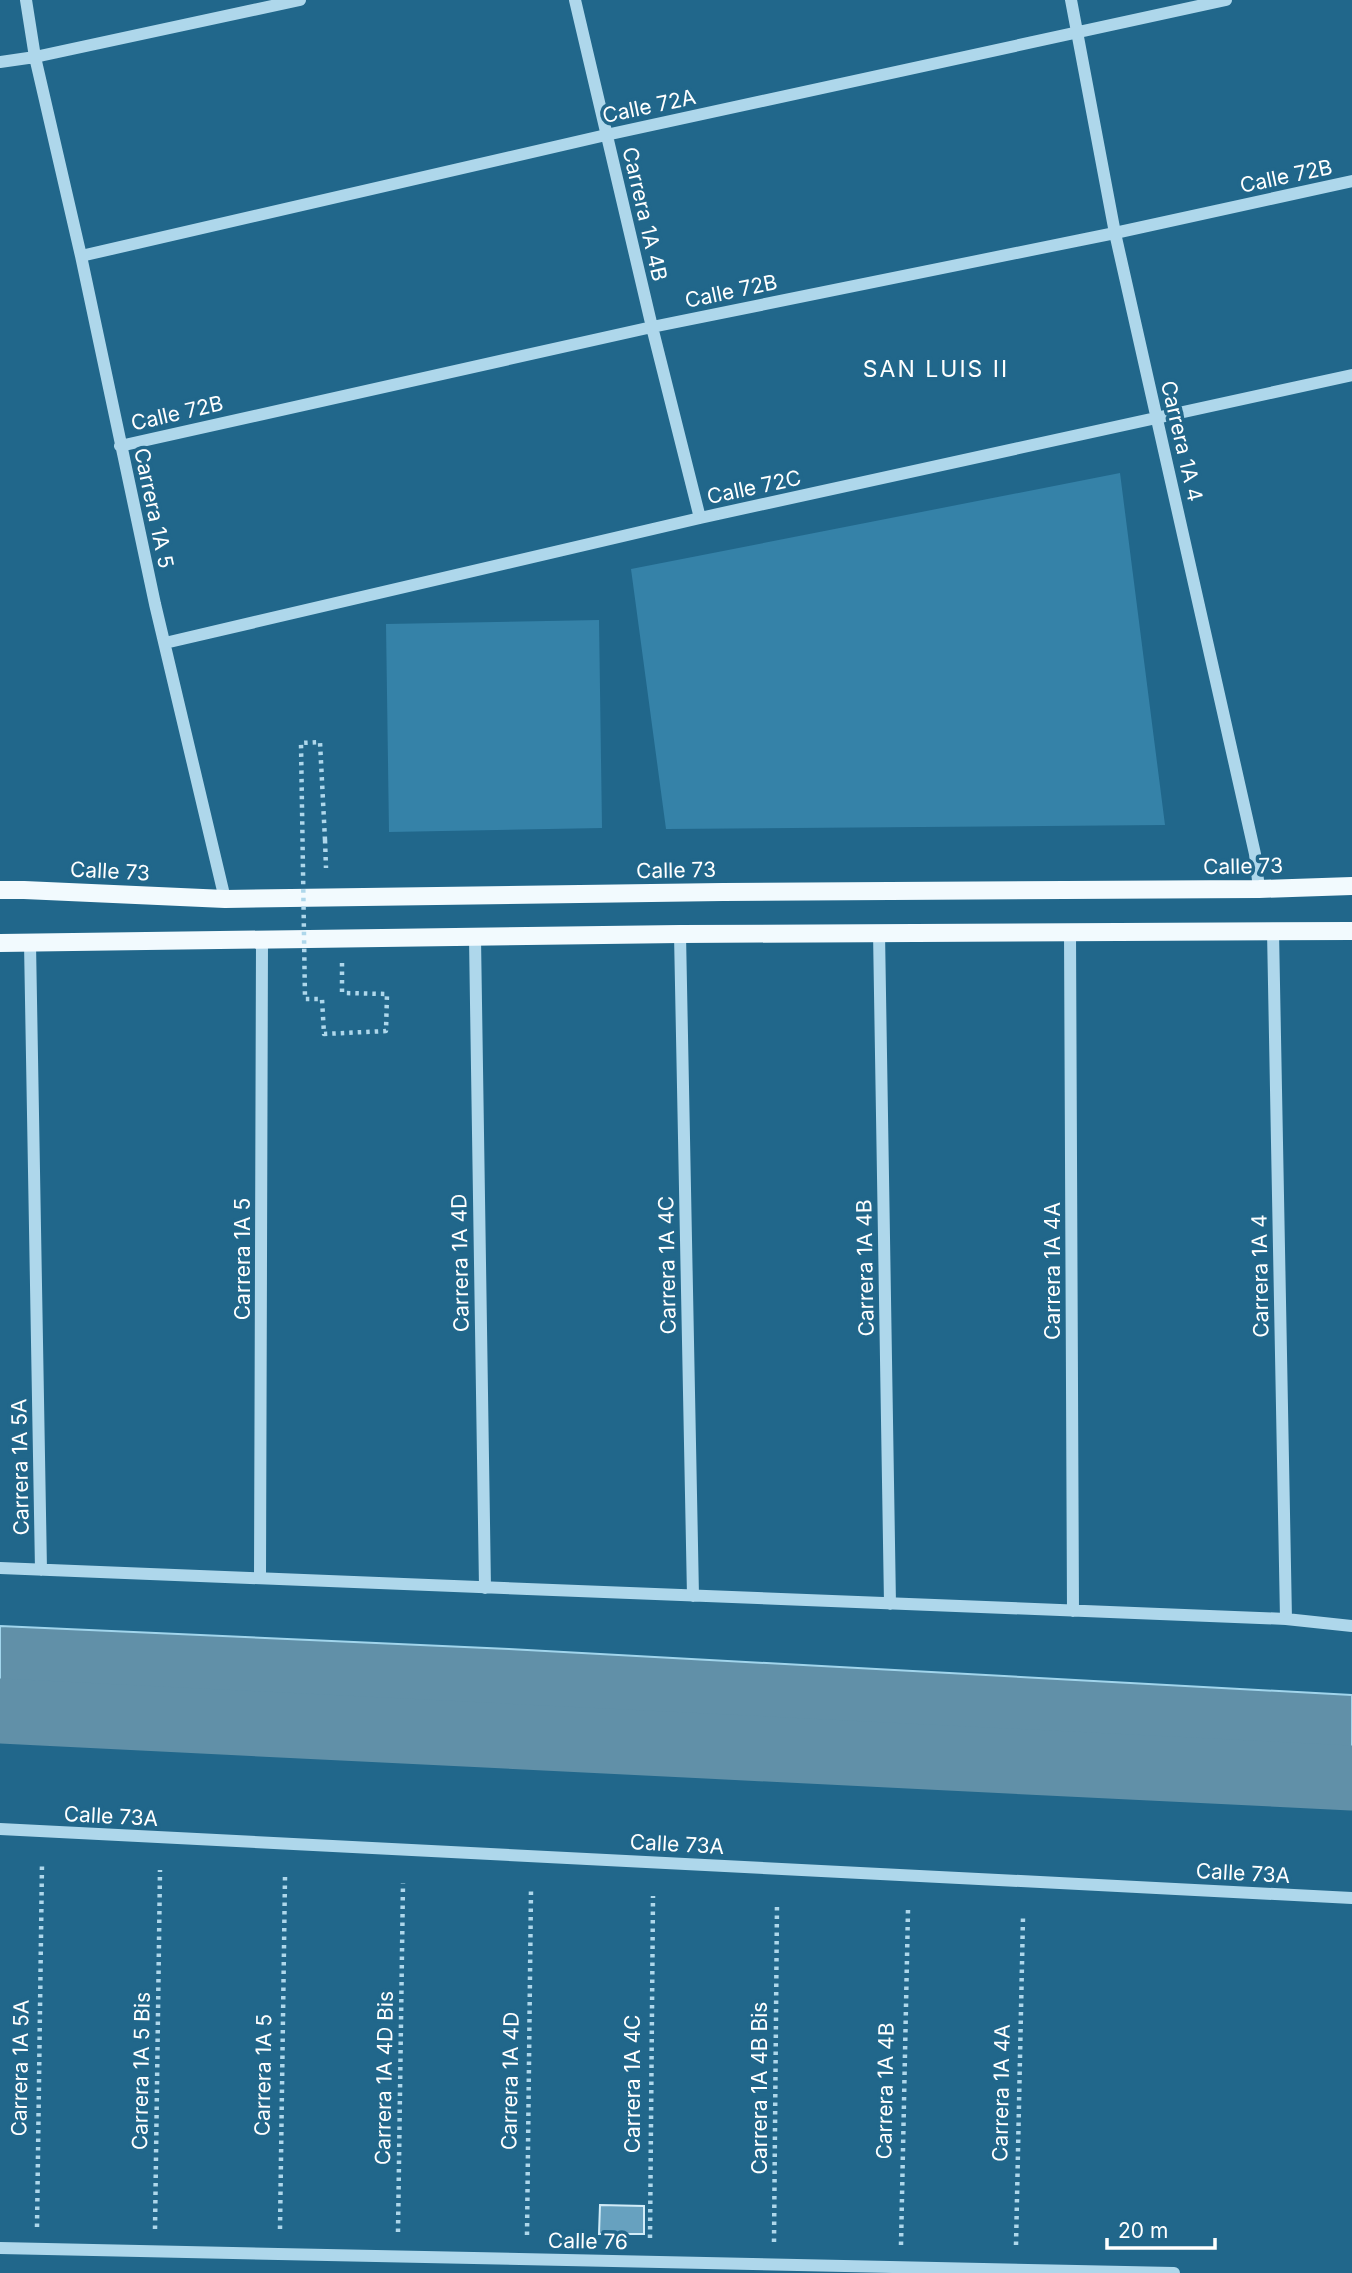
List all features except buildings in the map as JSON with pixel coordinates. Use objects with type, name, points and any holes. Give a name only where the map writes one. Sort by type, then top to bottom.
[{"type":"main road","name":"Calle 73","points":[[0,891],[225,899],[1352,886]]},
{"type":"main road","points":[[0,943],[680,934],[1352,931]]},
{"type":"street","name":"Carrera 1A 5","points":[[26,0],[35,57],[81,256],[120,446],[225,899]]},
{"type":"street","points":[[0,62],[35,57],[300,0]]},
{"type":"street","name":"Carrera 1A 4B","points":[[575,0],[700,518]]},
{"type":"street","name":"Carrera 1A 4","points":[[1071,0],[1115,233],[1255,853],[1259,889]]},
{"type":"street","name":"Calle 72A","points":[[81,256],[607,135],[1226,0]]},
{"type":"street","name":"Calle 72B","points":[[120,446],[652,327],[1115,233],[1352,181]]},
{"type":"street","name":"Calle 72C","points":[[165,643],[700,518],[1352,375]]},
{"type":"street","name":"Carrera 1A 4","points":[[1273,931],[1286,1619]]},
{"type":"street","name":"Carrera 1A 4A","points":[[1070,932],[1073,1611]]},
{"type":"street","name":"Carrera 1A 4B","points":[[879,933],[890,1604]]},
{"type":"street","name":"Carrera 1A 4C","points":[[680,934],[694,1596]]},
{"type":"street","name":"Carrera 1A 4D","points":[[474,938],[485,1588]]},
{"type":"street","name":"Carrera 1A 5","points":[[260,1578],[262,940]]},
{"type":"street","name":"Carrera 1A 5A","points":[[30,943],[41,1570]]},
{"type":"street","points":[[0,1568],[1286,1619],[1352,1626]]},
{"type":"street","name":"Calle 73A","points":[[0,1829],[1352,1898]]},
{"type":"street","name":"Calle 76","points":[[0,2248],[1174,2273]]},
{"type":"path","points":[[326,867],[320,742],[301,743],[305,999],[322,999],[324,1034],[386,1031],[387,994],[342,993]]},
{"type":"path","name":"Carrera 1A 5A","points":[[37,2248],[42,1864]]},
{"type":"path","name":"Carrera 1A 5 Bis","points":[[154,2251],[160,1870]]},
{"type":"path","name":"Carrera 1A 5","points":[[279,2254],[285,1877]]},
{"type":"path","name":"Carrera 1A 4D Bis","points":[[397,2256],[403,1883]]},
{"type":"path","name":"Carrera 1A 4D","points":[[527,2259],[531,1890]]},
{"type":"path","name":"Carrera 1A 4C","points":[[650,2261],[653,1896]]},
{"type":"path","name":"Carrera 1A 4B Bis","points":[[774,2264],[777,1903]]},
{"type":"path","name":"Carrera 1A 4B","points":[[900,2267],[908,1910]]},
{"type":"path","name":"Carrera 1A 4A","points":[[1014,2269],[1023,1917]]},
{"type":"shaded area","points":[[1120,473],[1165,825],[666,829],[631,569]]},
{"type":"shaded area","points":[[599,620],[602,828],[389,832],[386,624]]},
{"type":"shaded area","points":[[0,1626],[509,1649],[1352,1695],[1352,1759],[505,1713],[0,1691]]},
{"type":"waterway","points":[[0,1711],[1352,1778]]},
{"type":"district","name":"SAN LUIS II","points":[[936,369]]}]
